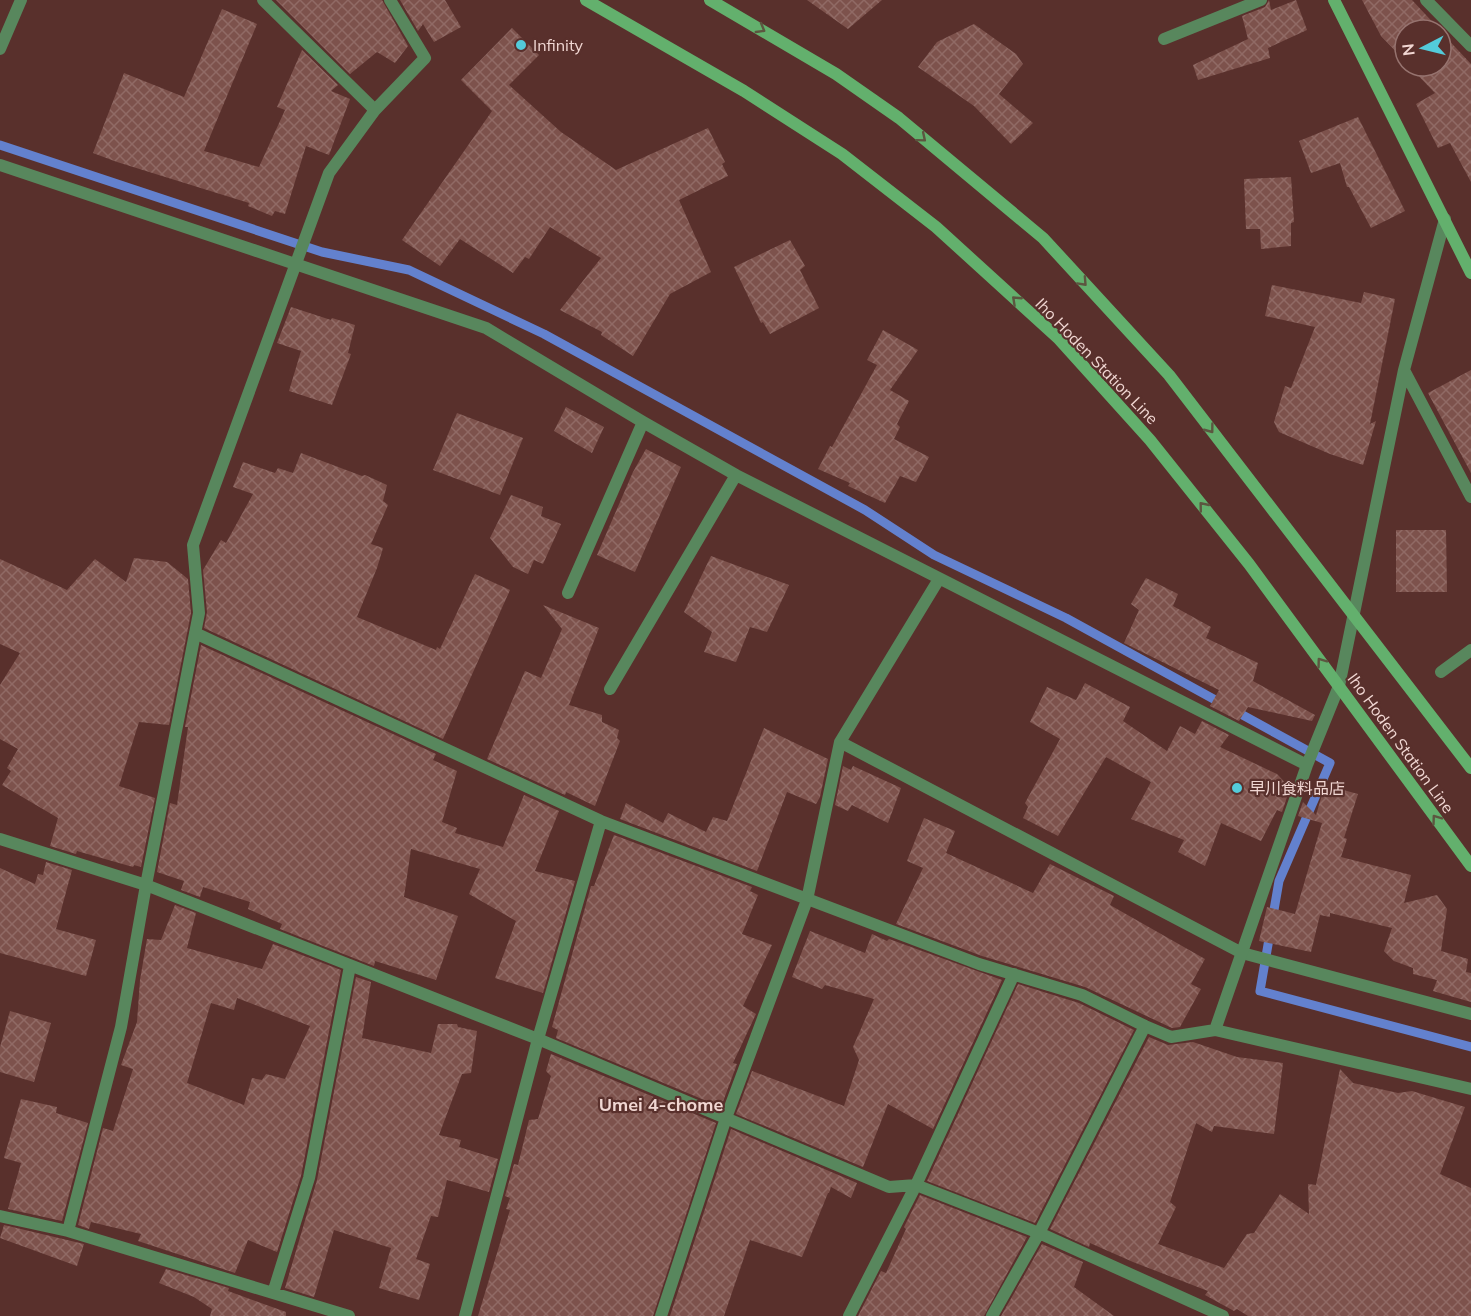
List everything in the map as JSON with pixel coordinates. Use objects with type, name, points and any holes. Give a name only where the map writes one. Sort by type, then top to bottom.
[{"type":"main road","name":"Iho Hoden Station Line","points":[[586,0],[744,91],[842,154],[936,227],[1058,338],[1150,440],[1249,564],[1471,866]]},
{"type":"main road","points":[[710,0],[836,74],[899,118],[1043,238],[1169,375],[1471,768]]},
{"type":"main road","points":[[1334,0],[1471,273]]},
{"type":"street","points":[[0,49],[21,0]]},
{"type":"street","points":[[263,0],[375,110]]},
{"type":"street","points":[[68,1231],[122,1027],[146,885],[199,613],[193,545],[329,173],[375,110],[425,58],[390,0]]},
{"type":"street","points":[[1164,39],[1262,0]]},
{"type":"street","points":[[1426,0],[1471,46]]},
{"type":"street","points":[[0,165],[486,328],[736,475],[1307,765]]},
{"type":"street","points":[[1215,1030],[1307,765],[1339,686],[1404,370],[1444,219]]},
{"type":"street","points":[[1404,370],[1471,498]]},
{"type":"street","points":[[568,593],[643,422]]},
{"type":"street","points":[[610,689],[736,475]]},
{"type":"street","points":[[661,1316],[726,1118],[807,900],[840,742],[939,579]]},
{"type":"street","points":[[195,633],[601,821],[979,964],[1082,995],[1171,1037],[1215,1030],[1471,1089]]},
{"type":"street","points":[[1441,672],[1471,650]]},
{"type":"street","points":[[840,742],[1242,953],[1471,1014]]},
{"type":"street","points":[[465,1316],[538,1039],[601,821]]},
{"type":"street","points":[[0,839],[146,885],[538,1039],[889,1187],[916,1185],[1040,1233],[1223,1316]]},
{"type":"street","points":[[273,1293],[309,1178],[350,966]]},
{"type":"street","points":[[849,1316],[916,1185],[1014,974]]},
{"type":"street","points":[[992,1316],[1040,1233],[1145,1026]]},
{"type":"street","points":[[0,1216],[68,1231],[273,1293],[311,1310],[349,1316]]},
{"type":"building","points":[[276,0],[382,0],[408,46],[395,63],[377,52],[350,74]]},
{"type":"building","points":[[400,0],[445,0],[461,27],[434,42],[423,24],[418,31]]},
{"type":"building","points":[[807,0],[882,0],[848,29]]},
{"type":"building","points":[[1269,0],[1271,10],[1296,0],[1307,30],[1268,48],[1270,58],[1198,80],[1193,65],[1248,39],[1242,16],[1265,7]]},
{"type":"building","points":[[1362,0],[1412,0],[1429,18],[1393,18],[1393,48],[1381,36]]},
{"type":"building","points":[[222,9],[257,24],[204,151],[259,167],[285,110],[277,107],[302,50],[338,85],[331,91],[350,99],[329,155],[306,146],[285,214],[275,211],[272,216],[248,206],[249,203],[93,153],[124,73],[184,97]]},
{"type":"building","points":[[974,24],[1016,54],[1023,64],[999,94],[1033,123],[1011,144],[974,106],[918,67],[937,42]]},
{"type":"building","points":[[512,28],[539,55],[509,85],[561,132],[616,170],[708,128],[725,162],[722,164],[728,176],[679,200],[711,272],[670,294],[633,356],[601,335],[602,332],[560,310],[601,258],[550,227],[529,259],[525,257],[513,273],[460,239],[440,266],[402,240],[492,111],[461,80]]},
{"type":"building","points":[[1453,45],[1471,64],[1471,182],[1450,143],[1438,148],[1416,104],[1435,93],[1421,78],[1453,78]]},
{"type":"building","points":[[1358,117],[1405,211],[1371,228],[1347,187],[1340,163],[1311,173],[1299,141]]},
{"type":"building","points":[[1291,177],[1294,222],[1291,223],[1291,246],[1261,249],[1260,229],[1246,229],[1244,179]]},
{"type":"building","points":[[790,240],[805,266],[800,270],[819,308],[770,334],[763,322],[761,323],[734,267]]},
{"type":"building","points":[[1272,285],[1361,303],[1364,292],[1395,299],[1370,424],[1376,421],[1363,465],[1330,454],[1279,432],[1274,422],[1285,386],[1291,388],[1315,327],[1265,316]]},
{"type":"building","points":[[291,307],[355,325],[348,353],[351,354],[332,405],[289,391],[301,351],[277,343]]},
{"type":"building","points":[[883,330],[918,350],[890,390],[909,401],[897,424],[900,427],[894,439],[929,457],[916,482],[900,476],[885,503],[848,486],[850,483],[818,469],[877,365],[867,360]]},
{"type":"building","points":[[1471,370],[1471,473],[1428,393]]},
{"type":"building","points":[[566,407],[604,427],[592,453],[554,431]]},
{"type":"building","points":[[457,413],[523,438],[500,495],[433,470]]},
{"type":"building","points":[[646,449],[681,467],[635,572],[597,555],[633,472]]},
{"type":"building","points":[[301,453],[387,485],[383,501],[388,505],[371,544],[383,548],[357,617],[436,650],[437,647],[440,649],[475,574],[510,590],[443,739],[204,628],[207,612],[203,570],[221,540],[226,543],[253,494],[233,487],[243,462],[275,473],[278,468],[293,473]]},
{"type":"building","points":[[511,495],[543,507],[541,516],[561,524],[543,564],[534,560],[528,574],[513,567],[490,538]]},
{"type":"building","points":[[1396,530],[1446,530],[1447,592],[1396,592]]},
{"type":"building","points":[[711,556],[789,585],[767,632],[750,627],[736,662],[704,652],[712,632],[684,612]]},
{"type":"building","points":[[134,558],[167,562],[188,579],[191,613],[169,725],[139,722],[119,786],[155,798],[141,867],[134,865],[133,867],[77,851],[76,854],[50,846],[58,818],[2,785],[11,771],[7,768],[18,749],[0,739],[0,685],[20,653],[0,644],[0,559],[67,590],[95,559],[126,582]]},
{"type":"building","points":[[1146,578],[1178,594],[1173,606],[1211,627],[1206,638],[1258,663],[1253,681],[1315,715],[1312,721],[1248,707],[1239,721],[1210,706],[1219,690],[1124,643],[1139,610],[1131,604]]},
{"type":"building","points":[[543,605],[599,628],[569,705],[602,715],[602,722],[619,730],[617,738],[620,741],[595,806],[566,792],[565,795],[487,759],[525,671],[541,678],[562,629]]},
{"type":"building","points":[[201,645],[436,754],[433,760],[457,771],[442,822],[457,828],[455,833],[503,847],[524,795],[559,811],[535,871],[575,881],[543,993],[495,978],[516,921],[469,894],[480,869],[411,849],[404,897],[458,916],[436,980],[375,961],[374,966],[280,929],[282,924],[248,909],[250,902],[203,887],[200,897],[181,890],[184,881],[157,872],[170,803],[177,805],[188,727],[185,727]]},
{"type":"building","points":[[1085,683],[1130,707],[1123,721],[1167,751],[1180,726],[1195,734],[1202,721],[1229,735],[1220,747],[1277,774],[1290,788],[1282,812],[1277,810],[1261,841],[1221,823],[1205,866],[1178,852],[1184,840],[1131,819],[1151,782],[1106,757],[1058,836],[1023,818],[1028,807],[1025,803],[1060,739],[1030,722],[1047,687],[1076,700]]},
{"type":"building","points":[[764,728],[828,759],[820,797],[816,804],[787,792],[757,871],[620,819],[626,803],[663,823],[668,813],[706,832],[713,817],[727,821]]},
{"type":"building","points":[[843,766],[851,770],[853,766],[901,788],[888,823],[852,805],[848,811],[835,805]]},
{"type":"building","points":[[1325,785],[1358,794],[1344,838],[1347,839],[1341,857],[1411,875],[1404,903],[1437,895],[1447,909],[1441,951],[1468,959],[1466,972],[1471,973],[1471,1002],[1433,991],[1437,980],[1413,974],[1413,968],[1394,961],[1384,951],[1392,928],[1330,913],[1330,917],[1320,915],[1311,952],[1259,941],[1267,907],[1295,914],[1322,823],[1298,816],[1303,802],[1316,815]]},
{"type":"building","points":[[924,818],[955,831],[946,853],[1033,893],[1050,864],[1114,896],[1110,905],[1205,959],[1191,984],[1201,989],[1180,1027],[1172,1028],[1085,987],[982,956],[896,924],[923,868],[907,861]]},
{"type":"building","points":[[614,835],[752,887],[750,891],[758,895],[742,934],[772,945],[743,1006],[756,1014],[733,1063],[737,1064],[721,1107],[556,1038],[558,1030],[552,1027],[591,886],[594,886]]},
{"type":"building","points":[[46,862],[72,870],[56,929],[96,940],[86,976],[0,953],[0,868],[35,884],[38,874],[43,875]]},
{"type":"building","points":[[175,905],[196,913],[187,948],[262,969],[273,944],[341,970],[301,1176],[277,1252],[248,1240],[235,1273],[138,1241],[141,1234],[91,1222],[89,1229],[78,1225],[103,1128],[113,1131],[133,1069],[121,1065],[137,1022],[140,980],[147,939],[161,940]],"holes":[[[237,998],[310,1026],[285,1079],[266,1074],[262,1080],[252,1078],[244,1105],[187,1083],[211,1003],[234,1010]]]},
{"type":"building","points":[[810,931],[865,953],[872,934],[1002,980],[933,1129],[888,1104],[863,1167],[736,1114],[752,1071],[844,1106],[859,1060],[853,1047],[874,999],[825,985],[822,989],[792,977]]},
{"type":"building","points":[[356,977],[371,982],[362,1038],[431,1053],[438,1024],[457,1024],[458,1027],[477,1031],[471,1073],[462,1074],[439,1135],[461,1140],[459,1147],[498,1159],[489,1192],[447,1180],[438,1217],[431,1216],[416,1259],[430,1264],[419,1300],[379,1288],[391,1248],[334,1230],[314,1297],[285,1288],[317,1180]]},
{"type":"building","points":[[1018,984],[1079,1003],[1134,1030],[1035,1223],[927,1181]]},
{"type":"building","points":[[10,1011],[51,1023],[34,1082],[0,1072],[0,1047]]},
{"type":"building","points":[[1149,1037],[1168,1045],[1193,1042],[1237,1057],[1283,1063],[1274,1134],[1214,1126],[1212,1132],[1196,1123],[1170,1202],[1176,1207],[1158,1244],[1224,1268],[1247,1234],[1254,1233],[1280,1194],[1309,1214],[1308,1184],[1316,1185],[1340,1069],[1353,1083],[1398,1093],[1412,1091],[1465,1107],[1440,1174],[1471,1188],[1471,1316],[1248,1316],[1205,1295],[1208,1291],[1090,1243],[1089,1247],[1050,1229]]},
{"type":"building","points":[[551,1054],[716,1123],[653,1316],[478,1316],[510,1210],[506,1209],[510,1198],[505,1196],[514,1164],[518,1165],[529,1120],[538,1119],[551,1076],[546,1071]]},
{"type":"building","points":[[21,1099],[57,1107],[56,1113],[88,1123],[62,1221],[8,1209],[21,1163],[4,1158]]},
{"type":"building","points":[[731,1129],[857,1183],[851,1198],[831,1187],[802,1257],[750,1240],[724,1316],[670,1316]]},
{"type":"building","points":[[920,1195],[1027,1237],[984,1316],[858,1316],[881,1271],[886,1273],[906,1229],[904,1227]]},
{"type":"building","points":[[4,1225],[84,1244],[77,1266],[0,1238]]},
{"type":"building","points":[[1042,1244],[1083,1262],[1074,1287],[1114,1316],[1001,1316]]},
{"type":"building","points":[[166,1269],[229,1288],[228,1291],[286,1312],[286,1316],[210,1316],[212,1309],[194,1297],[159,1283]]},
{"type":"waterway","points":[[0,145],[322,252],[409,270],[544,334],[865,510],[934,555],[1066,618],[1330,763],[1279,881],[1260,991],[1471,1047]]},
{"type":"place","name":"Infinity","points":[[521,45]]},
{"type":"place","name":"早川食料品店","points":[[1237,788]]},
{"type":"district","name":"Umei 4-chome","points":[[661,1104]]}]
